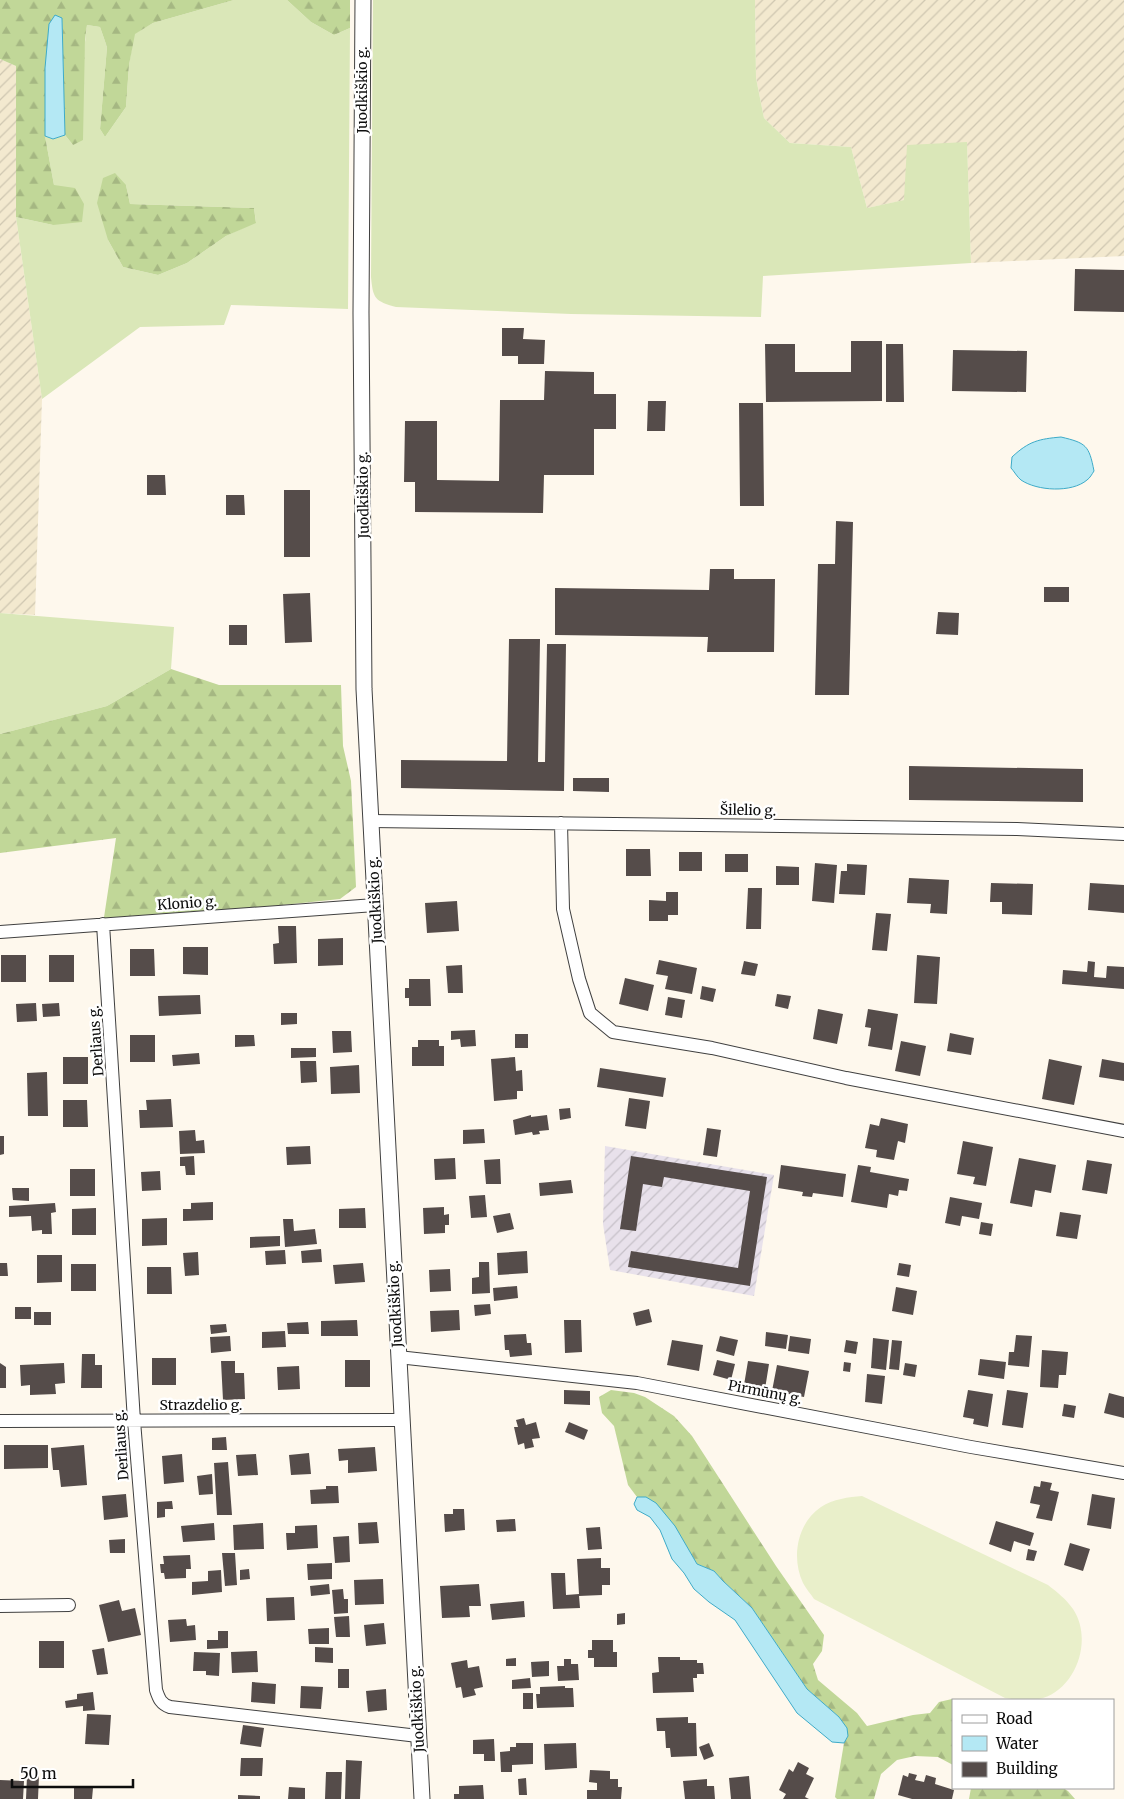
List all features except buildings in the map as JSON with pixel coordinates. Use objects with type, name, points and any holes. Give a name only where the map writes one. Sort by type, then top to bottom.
[{"type":"street","name":"Juodkiškio g.","points":[[363,0],[361,313],[364,689],[422,1799]]},
{"type":"street","name":"Šilelio g.","points":[[371,821],[1017,829],[1124,834]]},
{"type":"street","points":[[561,823],[563,909],[579,979],[590,1013],[613,1032],[712,1048],[846,1078],[1124,1131]]},
{"type":"street","name":"Klonio g.","points":[[0,932],[375,905]]},
{"type":"street","name":"Derliaus g.","points":[[103,924],[134,1421],[156,1690],[164,1705],[170,1707],[418,1736]]},
{"type":"street","name":"Pirmūnų g.","points":[[398,1357],[636,1383],[971,1447],[1124,1473]]},
{"type":"street","name":"Strazdelio g.","points":[[0,1421],[402,1420]]},
{"type":"street","points":[[0,1606],[69,1605]]},
{"type":"shaded area","points":[[755,0],[1124,0],[1124,256],[971,263],[967,142],[905,200],[867,208],[851,147],[790,143],[764,118],[756,78]]},
{"type":"shaded area","points":[[0,59],[16,66],[16,217],[42,399],[35,615],[0,613]]},
{"type":"shaded area","points":[[605,1146],[774,1175],[754,1296],[610,1270],[603,1224]]},
{"type":"green space","points":[[0,0],[234,0],[153,23],[135,34],[129,65],[126,107],[105,137],[100,129],[107,47],[100,27],[87,25],[83,140],[73,145],[65,135],[62,18],[45,68],[45,136],[54,185],[75,188],[84,204],[82,222],[53,225],[16,217],[16,66],[0,59]]},
{"type":"green space","points":[[234,0],[287,0],[311,22],[334,35],[350,28],[348,309],[231,305],[224,325],[140,327],[42,399],[16,217],[53,225],[54,185],[45,136],[53,139],[65,135],[73,145],[87,25],[100,27],[107,47],[100,129],[105,137],[126,107],[129,65],[134,34],[153,23]],"holes":[[[126,185],[130,204],[254,208],[256,222],[226,236],[187,263],[158,275],[123,267],[108,240]]]},
{"type":"green space","points":[[287,0],[350,0],[350,28],[334,35],[311,22]]},
{"type":"green space","points":[[373,0],[755,0],[756,78],[764,118],[790,143],[851,147],[867,208],[904,200],[907,145],[967,142],[971,263],[763,276],[761,317],[571,314],[396,307],[379,301],[374,295],[371,277]]},
{"type":"green space","points":[[115,173],[126,185],[130,204],[254,208],[256,223],[226,236],[187,263],[158,275],[123,267],[108,240],[97,203],[103,178]]},
{"type":"green space","points":[[0,613],[174,627],[171,669],[107,706],[0,734]]},
{"type":"green space","points":[[171,669],[219,685],[341,685],[343,746],[351,781],[356,887],[340,899],[103,924],[116,838],[0,853],[0,734],[107,706]]},
{"type":"green space","points":[[611,1390],[634,1393],[645,1397],[674,1416],[692,1436],[776,1566],[824,1635],[822,1651],[813,1664],[818,1680],[857,1713],[867,1726],[930,1713],[939,1702],[952,1699],[952,1764],[938,1757],[915,1756],[897,1760],[881,1774],[874,1799],[837,1799],[835,1797],[844,1743],[848,1736],[839,1717],[807,1689],[752,1608],[714,1571],[697,1564],[687,1547],[646,1497],[637,1497],[628,1485],[614,1426],[602,1413],[599,1397]]},
{"type":"green space","points":[[862,1496],[1048,1585],[1061,1596],[1073,1609],[1079,1621],[1082,1634],[1078,1661],[1073,1673],[1065,1684],[1043,1698],[1005,1698],[814,1599],[803,1583],[797,1563],[797,1552],[802,1531],[806,1522],[821,1507],[836,1500]]},
{"type":"green space","points":[[971,1789],[1065,1789],[1075,1799],[969,1799]]},
{"type":"water","points":[[55,15],[62,18],[65,135],[53,139],[45,136],[45,68],[49,24]]},
{"type":"water","points":[[1061,437],[1076,441],[1088,450],[1094,471],[1081,484],[1064,489],[1036,486],[1020,479],[1011,468],[1012,457],[1024,447],[1046,439]]},
{"type":"water","points":[[637,1497],[646,1497],[656,1503],[675,1526],[697,1564],[714,1571],[752,1608],[807,1689],[839,1717],[847,1728],[848,1736],[844,1743],[832,1742],[797,1713],[735,1620],[694,1589],[672,1559],[660,1530],[650,1517],[637,1510],[634,1504]]}]
